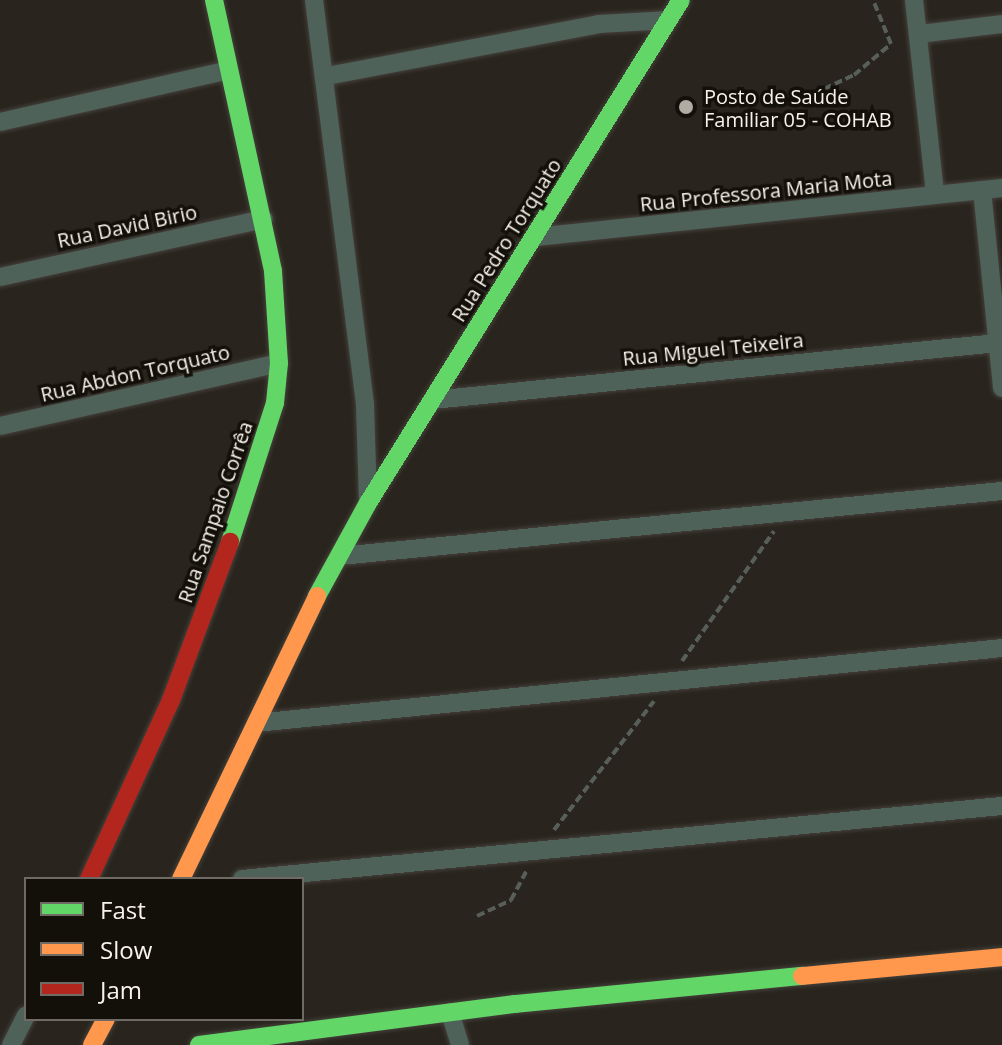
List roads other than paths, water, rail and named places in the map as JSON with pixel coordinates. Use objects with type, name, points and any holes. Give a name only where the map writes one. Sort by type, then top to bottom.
[{"type":"street","name":"Rua Sampaio Corrêa","points":[[90,877],[171,700],[231,540],[275,403],[279,363],[264,219],[214,0]]},
{"type":"street","name":"Rua Pedro Torquato","points":[[314,0],[327,76],[365,405],[368,503]]},
{"type":"street","name":"Rua Pedro Torquato","points":[[182,877],[368,503],[681,0]]},
{"type":"street","points":[[914,0],[935,194]]},
{"type":"street","points":[[327,76],[599,24],[669,20]]},
{"type":"street","points":[[919,34],[1002,24]]},
{"type":"street","points":[[0,122],[228,70]]},
{"type":"street","name":"Rua Professora Maria Mota","points":[[535,237],[1002,188]]},
{"type":"street","points":[[982,190],[1002,388]]},
{"type":"street","name":"Rua David Birio","points":[[0,277],[264,219]]},
{"type":"street","name":"Rua Miguel Teixeira","points":[[433,400],[997,343]]},
{"type":"street","name":"Rua Abdon Torquato","points":[[0,426],[279,363]]},
{"type":"street","points":[[340,556],[1002,491]]},
{"type":"street","points":[[256,723],[1002,648]]},
{"type":"street","points":[[263,877],[1002,806]]},
{"type":"street","points":[[199,1045],[450,1012],[1002,957]]},
{"type":"street","points":[[450,1012],[460,1045]]},
{"type":"street","points":[[11,1045],[24,1020]]},
{"type":"street","points":[[92,1045],[105,1021]]},
{"type":"place","name":"Posto de Saúde Familiar 05 - COHAB","points":[[686,107]]}]
